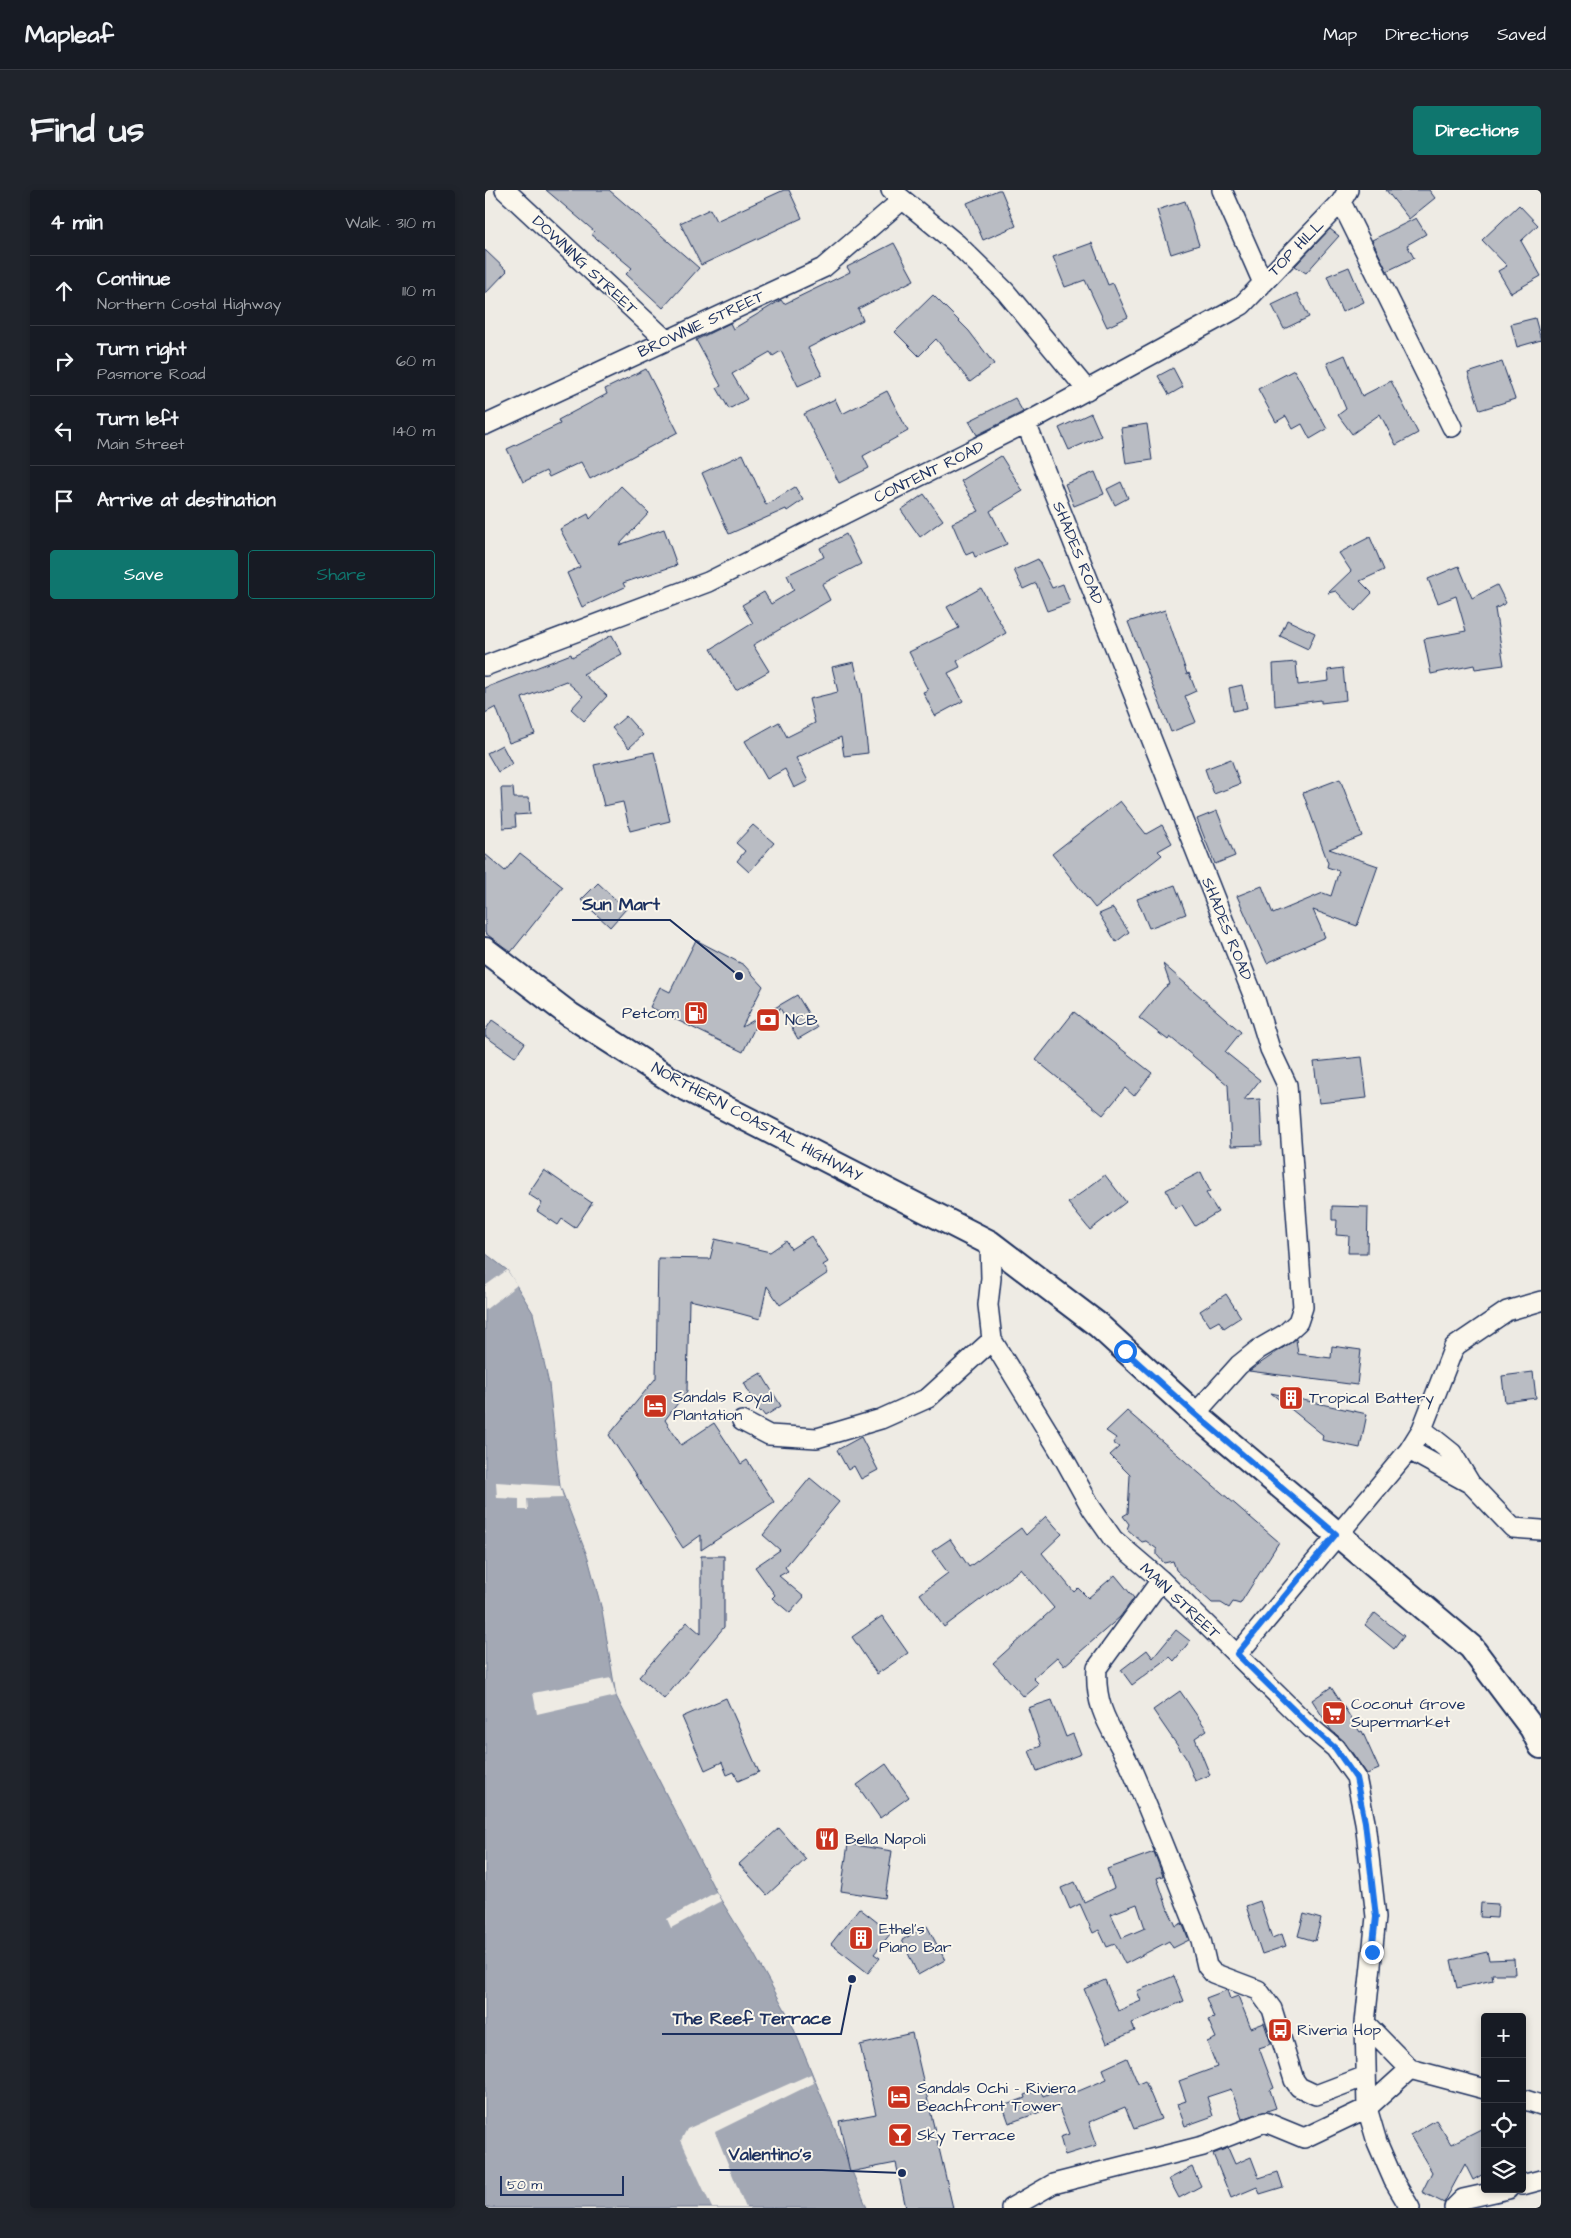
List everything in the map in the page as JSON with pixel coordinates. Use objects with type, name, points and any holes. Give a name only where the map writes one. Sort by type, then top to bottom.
[{"type":"main road","name":"NORTHERN COASTAL HIGHWAY","points":[[485,950],[570,1015],[676,1083],[990,1243],[1097,1325],[1195,1414],[1471,1647],[1532,1728],[1541,1746]]},
{"type":"street","name":"DOWNING STREET","points":[[505,190],[666,340]]},
{"type":"street","points":[[1222,190],[1263,283]]},
{"type":"street","name":"BROWNIE STREET","points":[[485,425],[823,268],[897,193]]},
{"type":"street","points":[[897,193],[957,244],[1005,291],[1087,390]]},
{"type":"street","points":[[1345,196],[1452,427]]},
{"type":"street","name":"TOP HILL","points":[[1263,283],[1345,196]]},
{"type":"street","name":"CONTENT ROAD","points":[[485,666],[708,582],[1026,423],[1235,309],[1263,283]]},
{"type":"street","name":"SHADES ROAD","points":[[1026,423],[1255,1000],[1270,1049],[1287,1085],[1303,1307],[1298,1322],[1285,1334],[1259,1349],[1239,1366],[1195,1414]]},
{"type":"street","name":"MAIN STREET","points":[[990,1243],[991,1278],[988,1305],[992,1340],[1061,1453],[1092,1509],[1113,1539],[1161,1580],[1310,1726],[1335,1748],[1356,1778],[1365,1822],[1376,1917],[1365,2022],[1367,2108],[1377,2142],[1394,2181],[1410,2208]]},
{"type":"street","points":[[1237,1654],[1336,1534],[1409,1450],[1422,1429],[1454,1346],[1507,1311],[1541,1302]]},
{"type":"street","points":[[742,1421],[769,1435],[817,1438],[881,1419],[928,1398],[992,1340]]},
{"type":"street","points":[[1422,1429],[1452,1452],[1471,1484],[1513,1528],[1541,1530]]},
{"type":"street","points":[[1409,1450],[1471,1484]]},
{"type":"street","points":[[1161,1580],[1097,1668],[1096,1682],[1103,1716],[1135,1779],[1201,1940],[1207,1966],[1213,1973],[1258,1990],[1272,2009],[1294,2080],[1307,2093],[1316,2095],[1367,2076]]},
{"type":"street","points":[[1365,2022],[1410,2069],[1481,2088]]},
{"type":"street","points":[[1011,2208],[1053,2184],[1203,2146],[1265,2122],[1304,2138],[1367,2108],[1410,2069]]},
{"type":"street","points":[[1526,2101],[1541,2105]]},
{"type":"street","points":[[1526,2184],[1541,2180]]},
{"type":"street","points":[[1454,2208],[1463,2199],[1490,2193]]},
{"type":"shaded area","points":[[485,1253],[507,1270],[533,1313],[549,1384],[560,1486],[588,1558],[602,1610],[616,1696],[716,1892],[750,1947],[789,2017],[867,2208],[485,2208]]},
{"type":"pier","points":[[507,1270],[517,1285],[485,1310],[485,1286]]},
{"type":"pier","points":[[496,1482],[560,1486],[563,1498],[527,1499],[528,1510],[519,1510],[519,1499],[497,1498]]},
{"type":"pier","points":[[611,1678],[616,1696],[537,1714],[533,1693]]},
{"type":"pier","points":[[716,1892],[721,1901],[671,1928],[667,1919]]},
{"type":"pier","points":[[811,2074],[814,2083],[715,2132],[746,2208],[712,2208],[681,2140],[687,2129]]},
{"type":"building","points":[[546,190],[609,190],[699,268],[663,308],[626,274],[632,268],[591,234],[594,231]]},
{"type":"building","points":[[784,190],[789,190],[802,218],[701,265],[680,223],[710,209],[716,221]]},
{"type":"building","points":[[1001,190],[1016,226],[983,240],[967,203]]},
{"type":"building","points":[[1386,190],[1429,190],[1435,198],[1409,219]]},
{"type":"building","points":[[1185,201],[1199,245],[1171,254],[1157,210]]},
{"type":"building","points":[[1519,205],[1538,225],[1521,241],[1541,276],[1511,293],[1498,271],[1507,266],[1482,240]]},
{"type":"building","points":[[1416,218],[1426,234],[1407,245],[1414,258],[1387,271],[1372,240]]},
{"type":"building","points":[[1330,229],[1339,236],[1306,273],[1295,266]]},
{"type":"building","points":[[894,243],[914,280],[858,309],[863,320],[808,348],[822,375],[798,386],[781,351],[773,356],[770,352],[732,374],[747,399],[729,409],[717,388],[721,386],[696,340],[730,323],[733,329],[781,300],[784,304],[850,272],[847,267]]},
{"type":"building","points":[[1092,243],[1108,285],[1113,283],[1128,317],[1107,327],[1085,280],[1065,287],[1053,257]]},
{"type":"building","points":[[485,250],[507,271],[485,294]]},
{"type":"building","points":[[1349,267],[1364,302],[1342,312],[1327,276]]},
{"type":"building","points":[[1297,293],[1309,317],[1284,329],[1272,305]]},
{"type":"building","points":[[933,295],[969,331],[994,364],[970,382],[936,339],[919,356],[895,332]]},
{"type":"building","points":[[1535,318],[1541,340],[1517,347],[1511,324]]},
{"type":"building","points":[[1345,355],[1362,396],[1391,381],[1418,433],[1396,445],[1380,414],[1352,434],[1338,415],[1346,409],[1327,363]]},
{"type":"building","points":[[1502,362],[1515,399],[1480,410],[1468,373]]},
{"type":"building","points":[[1173,368],[1183,387],[1169,395],[1158,376]]},
{"type":"building","points":[[646,369],[678,432],[590,479],[581,462],[549,477],[546,471],[523,482],[507,449],[560,424],[558,420],[607,394],[605,389]]},
{"type":"building","points":[[1294,370],[1327,429],[1310,439],[1302,424],[1293,429],[1286,416],[1276,422],[1258,389]]},
{"type":"building","points":[[887,391],[908,431],[863,456],[869,468],[839,483],[804,414],[835,399],[842,414]]},
{"type":"building","points":[[1015,398],[1023,412],[977,435],[969,421]]},
{"type":"building","points":[[1091,413],[1101,436],[1069,450],[1059,428]]},
{"type":"building","points":[[1147,424],[1152,460],[1126,464],[1121,428]]},
{"type":"building","points":[[743,454],[766,505],[795,487],[803,500],[787,511],[786,509],[729,534],[702,473]]},
{"type":"building","points":[[1001,456],[1023,491],[990,511],[1007,544],[975,557],[973,552],[966,555],[952,523],[979,511],[961,481]]},
{"type":"building","points":[[1095,472],[1104,494],[1074,506],[1065,484]]},
{"type":"building","points":[[1121,482],[1128,498],[1115,505],[1107,489]]},
{"type":"building","points":[[621,486],[649,513],[619,545],[664,529],[677,565],[623,583],[625,587],[582,607],[567,573],[580,567],[560,529],[588,514],[590,519]]},
{"type":"building","points":[[924,494],[943,520],[920,537],[901,510]]},
{"type":"building","points":[[846,534],[861,564],[822,584],[830,600],[753,645],[769,671],[736,690],[711,649],[753,623],[742,605],[764,592],[771,604],[794,590],[787,575],[824,557],[820,548]]},
{"type":"building","points":[[1370,537],[1384,570],[1360,581],[1372,593],[1355,611],[1336,591],[1328,593],[1351,571],[1339,553]]},
{"type":"building","points":[[1038,559],[1052,588],[1063,584],[1070,603],[1047,611],[1036,583],[1023,589],[1014,570]]},
{"type":"building","points":[[1459,566],[1472,598],[1497,585],[1506,603],[1495,609],[1504,665],[1475,669],[1474,665],[1431,674],[1424,639],[1466,631],[1456,596],[1438,603],[1428,579]]},
{"type":"building","points":[[981,588],[1006,633],[957,661],[960,667],[948,673],[963,701],[935,716],[923,692],[928,690],[909,652],[959,628],[947,607]]},
{"type":"building","points":[[1165,610],[1187,674],[1189,673],[1196,691],[1185,696],[1196,722],[1171,732],[1128,622]]},
{"type":"building","points":[[1287,620],[1315,633],[1308,649],[1280,636]]},
{"type":"building","points":[[612,635],[622,654],[583,674],[607,696],[584,721],[571,709],[583,696],[566,681],[522,698],[535,734],[509,743],[496,707],[485,713],[485,688],[571,654],[572,657]]},
{"type":"building","points":[[854,662],[861,692],[868,753],[844,756],[841,737],[796,758],[808,781],[794,788],[785,769],[767,779],[745,741],[779,722],[787,737],[815,723],[809,699],[838,692],[832,667]]},
{"type":"building","points":[[1296,662],[1298,685],[1329,681],[1328,670],[1343,668],[1346,700],[1321,703],[1321,700],[1275,706],[1273,664]]},
{"type":"building","points":[[1242,685],[1247,708],[1233,711],[1229,688]]},
{"type":"building","points":[[626,716],[643,735],[629,748],[612,728]]},
{"type":"building","points":[[502,745],[512,764],[498,772],[487,753]]},
{"type":"building","points":[[654,752],[670,821],[630,831],[623,802],[604,806],[594,765]]},
{"type":"building","points":[[1231,759],[1240,784],[1214,794],[1205,769]]},
{"type":"building","points":[[1340,779],[1362,836],[1329,849],[1378,866],[1357,926],[1313,910],[1325,937],[1267,963],[1237,896],[1262,886],[1273,914],[1323,893],[1331,896],[1339,871],[1327,867],[1328,863],[1303,793]]},
{"type":"building","points":[[501,788],[513,788],[514,798],[529,798],[530,814],[515,815],[516,827],[503,828]]},
{"type":"building","points":[[1120,801],[1146,834],[1162,825],[1172,843],[1158,851],[1162,855],[1095,908],[1052,854]]},
{"type":"building","points":[[1217,811],[1235,856],[1215,864],[1197,819]]},
{"type":"building","points":[[753,825],[774,843],[749,872],[737,861],[745,851],[736,843]]},
{"type":"building","points":[[520,853],[563,887],[511,952],[485,933],[485,854],[505,871]]},
{"type":"building","points":[[598,883],[626,909],[610,927],[581,900]]},
{"type":"building","points":[[1175,885],[1186,914],[1149,928],[1137,899]]},
{"type":"building","points":[[1113,908],[1129,932],[1116,942],[1099,914]]},
{"type":"building","points":[[696,940],[744,965],[763,986],[742,1027],[797,995],[817,1028],[798,1039],[780,1008],[770,1029],[757,1023],[743,1052],[650,1007],[660,987],[670,992]]},
{"type":"building","points":[[1163,964],[1241,1032],[1225,1052],[1260,1080],[1244,1100],[1260,1099],[1262,1145],[1231,1146],[1228,1085],[1170,1037],[1168,1040],[1139,1018],[1164,988],[1170,984]]},
{"type":"building","points":[[1074,1012],[1152,1073],[1134,1096],[1125,1088],[1103,1115],[1036,1060]]},
{"type":"building","points":[[492,1020],[525,1043],[515,1057],[485,1036],[485,1031]]},
{"type":"building","points":[[1362,1057],[1367,1098],[1319,1103],[1314,1062]]},
{"type":"building","points":[[544,1170],[592,1203],[575,1228],[562,1219],[558,1225],[537,1211],[542,1203],[528,1194]]},
{"type":"building","points":[[1201,1172],[1210,1191],[1206,1193],[1218,1212],[1195,1226],[1182,1205],[1175,1208],[1166,1190]]},
{"type":"building","points":[[1105,1175],[1126,1202],[1090,1230],[1068,1203]]},
{"type":"building","points":[[1332,1206],[1368,1207],[1367,1253],[1348,1253],[1349,1236],[1336,1235],[1337,1220],[1332,1220]]},
{"type":"building","name":"Sandals Royal Plantation","points":[[811,1236],[828,1262],[823,1265],[828,1273],[780,1305],[767,1286],[760,1319],[734,1312],[734,1310],[689,1300],[687,1391],[665,1420],[681,1445],[714,1423],[741,1464],[747,1460],[774,1502],[701,1550],[701,1535],[683,1548],[609,1435],[656,1378],[658,1258],[710,1259],[715,1239],[770,1252],[786,1241],[791,1249]]},
{"type":"building","points":[[1226,1294],[1241,1317],[1224,1328],[1219,1321],[1210,1326],[1200,1311]]},
{"type":"building","points":[[1296,1339],[1298,1354],[1331,1358],[1332,1346],[1361,1350],[1357,1385],[1249,1371]]},
{"type":"building","points":[[1533,1372],[1536,1398],[1505,1402],[1502,1376]]},
{"type":"building","points":[[761,1373],[781,1406],[765,1416],[760,1412],[744,1383]]},
{"type":"building","points":[[1271,1393],[1367,1414],[1360,1448],[1322,1440],[1323,1435]]},
{"type":"building","points":[[1127,1411],[1279,1542],[1240,1604],[1233,1602],[1229,1608],[1221,1603],[1212,1603],[1176,1570],[1173,1561],[1164,1563],[1157,1555],[1157,1549],[1146,1541],[1142,1542],[1127,1529],[1129,1524],[1123,1516],[1128,1513],[1130,1475],[1110,1455],[1119,1447],[1113,1443],[1116,1438],[1106,1431]]},
{"type":"building","points":[[861,1437],[878,1470],[861,1479],[854,1466],[848,1470],[837,1450]]},
{"type":"building","points":[[810,1478],[839,1502],[785,1567],[788,1571],[779,1576],[804,1597],[790,1613],[772,1598],[775,1595],[755,1567],[780,1550],[763,1535]]},
{"type":"building","points":[[1046,1516],[1062,1534],[1042,1553],[1074,1592],[1078,1588],[1088,1598],[1115,1575],[1134,1598],[1120,1617],[1064,1666],[1057,1657],[1033,1678],[1039,1684],[1024,1697],[993,1663],[1054,1608],[1021,1569],[944,1627],[920,1594],[948,1573],[932,1551],[950,1539],[969,1567],[1021,1528],[1026,1535]]},
{"type":"building","points":[[701,1556],[724,1556],[724,1627],[664,1699],[639,1677],[687,1622],[701,1634]]},
{"type":"building","points":[[1375,1613],[1404,1636],[1394,1649],[1365,1625]]},
{"type":"building","points":[[882,1616],[908,1653],[877,1674],[852,1637]]},
{"type":"building","points":[[1176,1630],[1190,1641],[1174,1661],[1170,1657],[1132,1685],[1121,1670],[1147,1650],[1153,1658]]},
{"type":"building","points":[[1331,1687],[1360,1732],[1362,1731],[1379,1769],[1367,1774],[1344,1741],[1331,1730],[1312,1700]]},
{"type":"building","points":[[1180,1691],[1207,1730],[1195,1738],[1210,1775],[1195,1781],[1186,1758],[1153,1710]]},
{"type":"building","points":[[726,1698],[759,1772],[738,1781],[734,1772],[727,1775],[722,1762],[705,1770],[682,1717]]},
{"type":"building","points":[[1052,1700],[1066,1737],[1073,1734],[1081,1754],[1037,1771],[1029,1751],[1041,1746],[1028,1708]]},
{"type":"building","points":[[886,1764],[909,1797],[880,1818],[857,1785]]},
{"type":"building","points":[[779,1828],[806,1859],[767,1895],[739,1864]]},
{"type":"building","points":[[848,1844],[892,1851],[885,1898],[841,1891]]},
{"type":"building","points":[[1154,1852],[1163,1876],[1157,1878],[1167,1907],[1176,1926],[1182,1923],[1189,1940],[1173,1948],[1169,1941],[1125,1964],[1115,1944],[1107,1947],[1099,1930],[1093,1933],[1080,1904],[1070,1909],[1061,1888],[1075,1882],[1084,1902],[1114,1888],[1107,1869]],"holes":[[[1137,1904],[1145,1928],[1122,1938],[1111,1914]]]},
{"type":"building","points":[[1260,1901],[1272,1938],[1282,1934],[1286,1946],[1262,1954],[1246,1906]]},
{"type":"building","points":[[1481,1903],[1498,1904],[1497,1918],[1480,1917]]},
{"type":"building","name":"Ethel's Piano Bar","points":[[859,1908],[891,1933],[874,1954],[880,1958],[868,1973],[831,1944]]},
{"type":"building","points":[[1304,1914],[1321,1919],[1315,1941],[1298,1936]]},
{"type":"building","points":[[927,1926],[945,1960],[918,1975],[902,1940]]},
{"type":"building","points":[[1487,1952],[1489,1960],[1514,1959],[1515,1974],[1492,1974],[1493,1980],[1457,1988],[1451,1960]]},
{"type":"building","points":[[1174,1976],[1184,2001],[1132,2023],[1135,2031],[1107,2043],[1084,1989],[1105,1980],[1118,2011],[1141,2001],[1137,1991]]},
{"type":"building","points":[[1227,1990],[1230,1999],[1238,1996],[1251,2028],[1264,2023],[1271,2044],[1259,2048],[1274,2088],[1270,2090],[1276,2108],[1242,2119],[1231,2089],[1207,2097],[1213,2116],[1185,2126],[1177,2104],[1186,2101],[1179,2081],[1217,2067],[1207,2042],[1216,2038],[1208,2020],[1214,2018],[1206,1998]]},
{"type":"building","name":"Sandals Ochi - Riviera Beachfront Tower","points":[[912,2033],[953,2208],[906,2208],[896,2163],[850,2172],[839,2121],[876,2114],[860,2045]]},
{"type":"building","points":[[1127,2058],[1138,2084],[1145,2081],[1161,2119],[1134,2129],[1125,2107],[1089,2122],[1097,2145],[1065,2155],[1060,2137],[1069,2134],[1058,2106],[1009,2123],[1003,2106],[1025,2098],[1024,2095],[1040,2089],[1043,2096],[1071,2085],[1074,2093],[1107,2079],[1103,2069]]},
{"type":"building","points":[[1436,2120],[1451,2144],[1481,2129],[1481,2175],[1473,2180],[1465,2164],[1444,2203],[1422,2192],[1432,2172],[1410,2135]]},
{"type":"building","points":[[1228,2148],[1235,2164],[1251,2157],[1259,2178],[1278,2172],[1283,2187],[1260,2194],[1257,2187],[1231,2198],[1213,2154]]},
{"type":"building","points":[[1192,2167],[1201,2186],[1179,2198],[1169,2179]]},
{"type":"place","name":"Sun Mart","points":[[739,976]]},
{"type":"place","name":"Petcom","points":[[696,1013]]},
{"type":"place","name":"NCB","points":[[768,1020]]},
{"type":"place","name":"Tropical Battery","points":[[1291,1398]]},
{"type":"place","name":"Sandals Royal Plantation","points":[[655,1406]]},
{"type":"place","name":"Coconut Grove Supermarket","points":[[1334,1713]]},
{"type":"place","name":"Bella Napoli","points":[[827,1839]]},
{"type":"place","name":"Ethel's Piano Bar","points":[[861,1938]]},
{"type":"place","name":"The Reef Terrace","points":[[852,1979]]},
{"type":"place","name":"Riveria Hop","points":[[1280,2030]]},
{"type":"place","name":"Sandals Ochi - Riviera Beachfront Tower","points":[[899,2097]]},
{"type":"place","name":"Sky Terrace","points":[[900,2135]]},
{"type":"place","name":"Valentino's","points":[[902,2173]]},
{"type":"route","points":[[1125,1351],[1195,1414],[1336,1534],[1237,1654],[1335,1748],[1356,1778],[1365,1822],[1376,1917],[1372,1952]]}]
